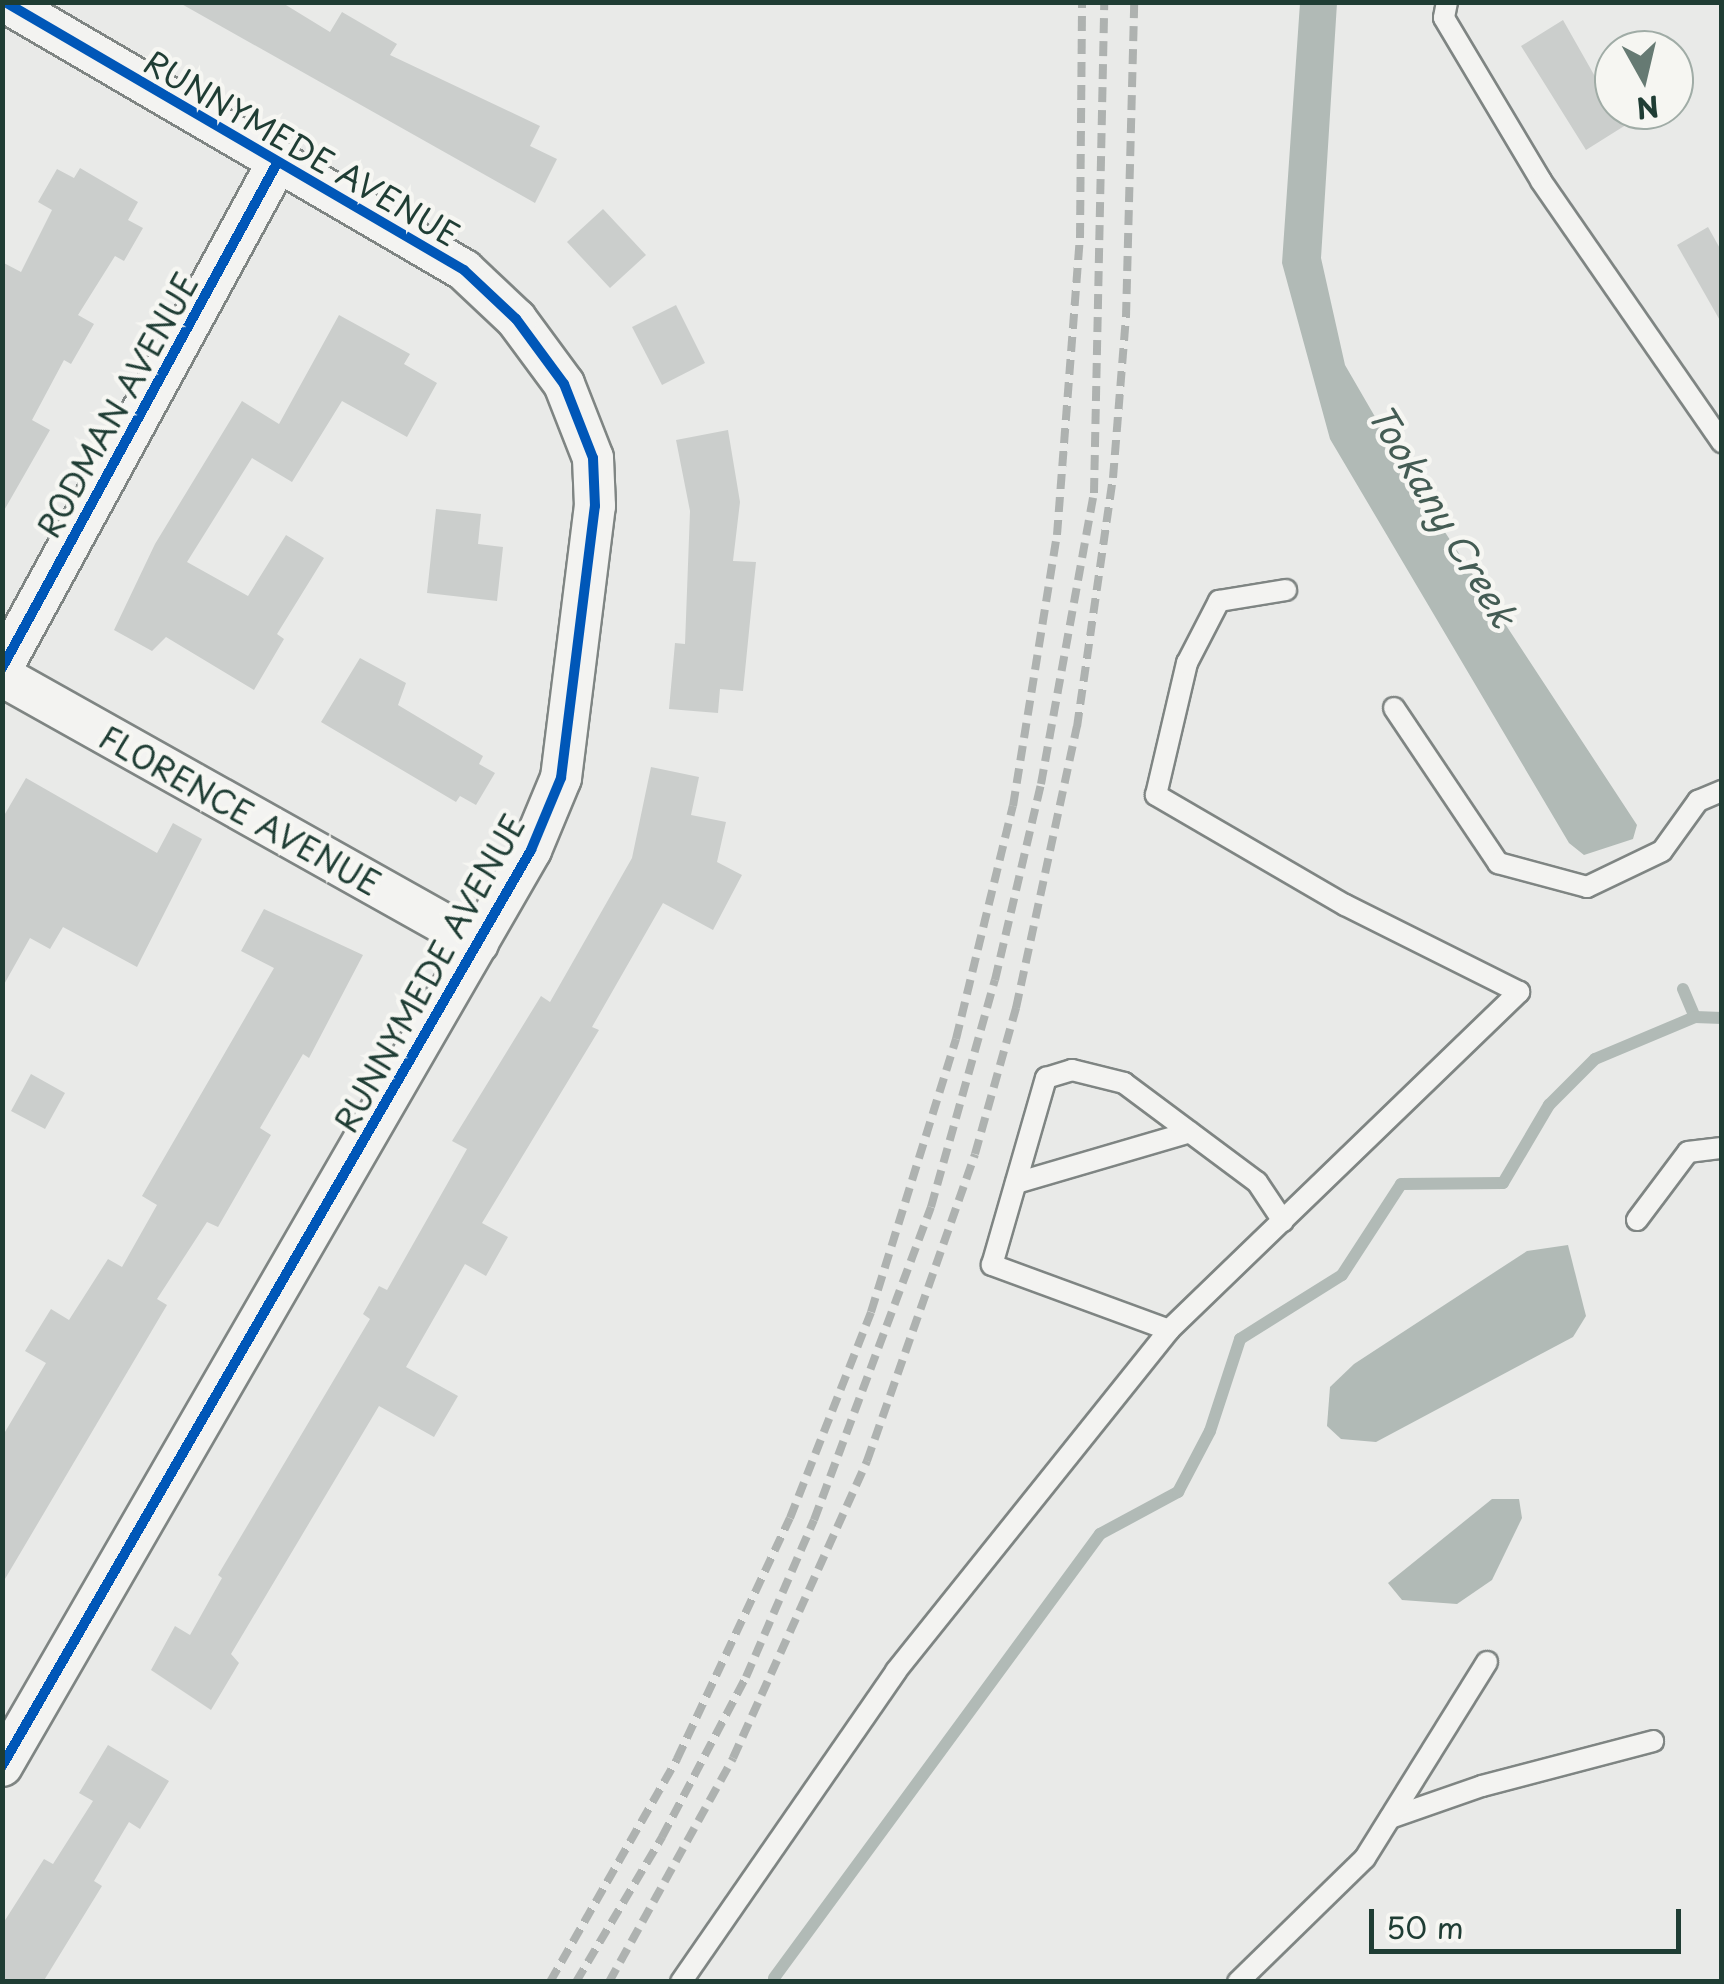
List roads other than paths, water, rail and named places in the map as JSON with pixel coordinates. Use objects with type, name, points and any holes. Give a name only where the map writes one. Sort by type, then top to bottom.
[{"type":"street","name":"RUNNYMEDE AVENUE","points":[[2,1766],[531,850],[561,778],[594,553],[592,458],[564,384],[516,319],[464,270],[276,166],[5,2]]},
{"type":"street","name":"RODMAN AVENUE","points":[[2,668],[276,166]]},
{"type":"street","name":"FLORENCE AVENUE","points":[[2,676],[478,944]]},
{"type":"lane","points":[[1447,2],[1444,18],[1541,181],[1722,442]]},
{"type":"lane","points":[[681,1982],[896,1671],[1168,1330],[1520,992],[1346,905],[1156,796],[1187,664],[1219,602],[1286,590]]},
{"type":"lane","points":[[1394,708],[1498,863],[1587,887],[1662,851],[1698,802],[1722,791]]},
{"type":"lane","points":[[1168,1330],[992,1265],[1046,1078],[1072,1070],[1124,1083],[1257,1182],[1282,1221]]},
{"type":"lane","points":[[1016,1183],[1190,1132]]},
{"type":"lane","points":[[1637,1220],[1688,1152],[1722,1148]]},
{"type":"lane","points":[[1238,1982],[1364,1858],[1488,1662]]},
{"type":"lane","points":[[1390,1818],[1482,1786],[1652,1741]]},
{"type":"waterway","name":"Tookany Creek","points":[[1683,989],[1695,1017],[1722,1018]]},
{"type":"waterway","points":[[774,1978],[1100,1534],[1178,1492],[1210,1431],[1240,1339],[1342,1275],[1401,1184],[1503,1183],[1549,1105],[1595,1059],[1695,1017]]},
{"type":"railway","points":[[550,1982],[677,1759],[790,1518],[871,1312],[956,1039],[1013,806],[1057,535],[1080,238],[1082,2]]},
{"type":"railway","points":[[576,1982],[662,1837],[746,1677],[814,1520],[931,1207],[995,980],[1041,784],[1094,493],[1104,2]]},
{"type":"railway","points":[[609,1982],[733,1758],[867,1461],[975,1154],[1016,1008],[1077,727],[1113,478],[1126,317],[1134,2]]}]
